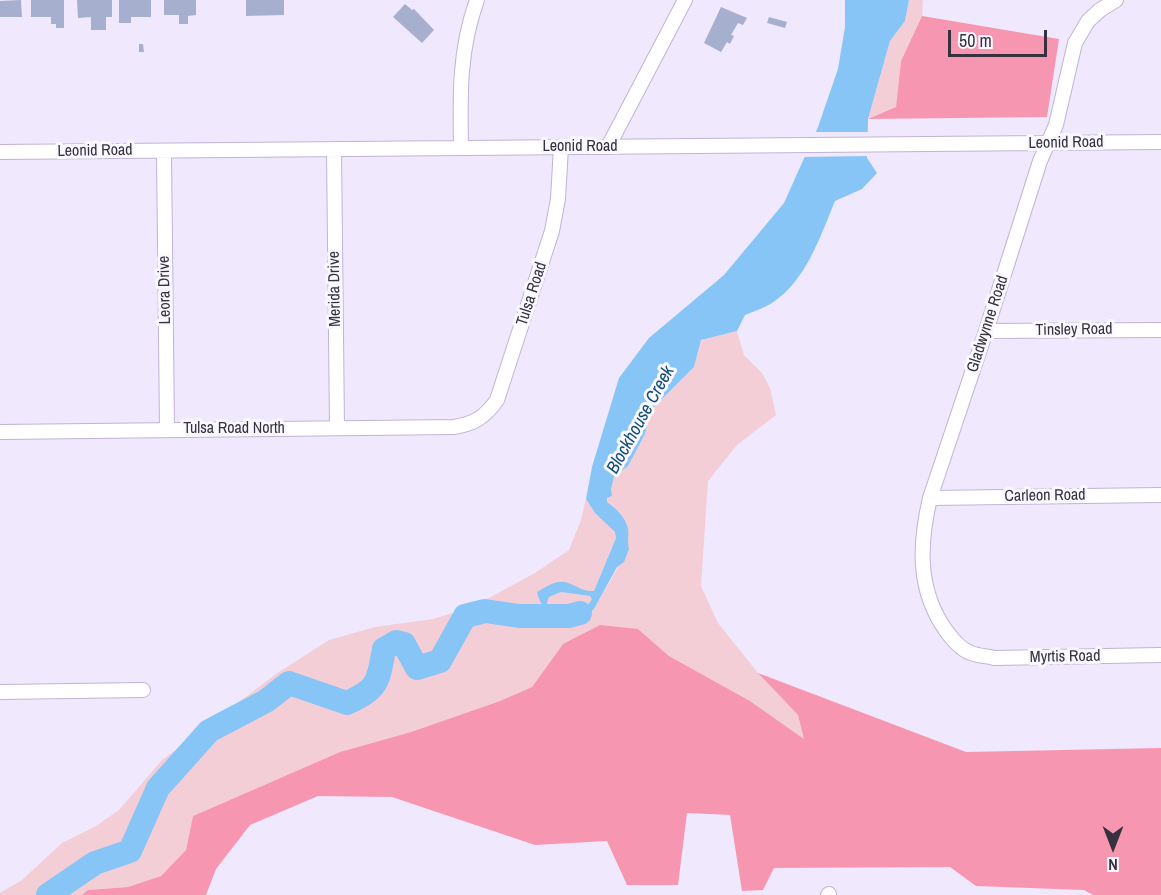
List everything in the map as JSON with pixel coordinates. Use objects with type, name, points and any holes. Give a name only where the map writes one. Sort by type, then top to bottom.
[{"type":"street","points":[[461,148],[460,74],[468,24],[477,0]]},
{"type":"street","points":[[608,147],[685,0]]},
{"type":"street","name":"Gladwynne Road","points":[[970,653],[955,642],[938,619],[926,590],[921,570],[924,523],[930,498],[1040,161],[1056,124],[1075,43],[1088,21],[1116,0]]},
{"type":"street","name":"Leonid Road","points":[[0,152],[1161,142]]},
{"type":"street","name":"Tulsa Road","points":[[469,425],[480,420],[497,400],[552,231],[558,199],[561,147]]},
{"type":"street","name":"Merida Drive","points":[[334,149],[337,428]]},
{"type":"street","name":"Leora Drive","points":[[165,151],[167,430]]},
{"type":"street","name":"Tinsley Road","points":[[986,331],[1161,330]]},
{"type":"street","name":"Tulsa Road North","points":[[0,432],[469,425]]},
{"type":"street","name":"Carleon Road","points":[[930,498],[1161,495]]},
{"type":"street","name":"Myrtis Road","points":[[970,653],[994,658],[1161,655]]},
{"type":"street","points":[[0,692],[143,690]]},
{"type":"shaded area","points":[[909,0],[923,0],[922,16],[901,61],[896,107],[868,119],[890,41],[905,21]]},
{"type":"shaded area","points":[[922,16],[1059,39],[1047,117],[868,119],[896,107],[901,61]]},
{"type":"shaded area","points":[[737,331],[744,355],[762,373],[770,388],[776,415],[737,445],[708,481],[701,586],[718,623],[758,673],[798,715],[805,740],[750,701],[669,656],[638,629],[563,644],[532,687],[500,701],[411,732],[340,752],[193,816],[186,850],[161,876],[128,887],[89,890],[82,895],[0,895],[22,880],[62,843],[96,826],[119,810],[162,760],[276,674],[329,640],[375,627],[433,619],[472,607],[535,573],[569,550],[581,520],[586,499],[595,513],[616,532],[616,538],[594,591],[586,592],[564,582],[539,599],[550,618],[594,609],[616,572],[627,541],[626,523],[607,502],[614,477],[628,466],[645,434],[651,410],[694,367],[701,340]]},
{"type":"shaded area","points":[[561,592],[591,596],[592,599],[588,605],[583,607],[577,603],[575,610],[571,612],[553,610],[547,603],[549,597]]},
{"type":"shaded area","points":[[600,625],[638,629],[669,656],[750,701],[804,739],[798,715],[758,673],[966,752],[1161,748],[1161,895],[1093,895],[1084,890],[976,886],[950,867],[774,868],[763,890],[742,891],[730,815],[687,813],[678,885],[627,885],[607,841],[535,845],[392,797],[318,796],[250,825],[216,869],[206,895],[82,895],[88,890],[128,887],[161,876],[186,850],[193,816],[340,752],[411,732],[500,701],[532,687],[563,644]]},
{"type":"water","points":[[845,0],[909,0],[905,21],[890,41],[868,119],[867,158],[877,173],[862,189],[835,201],[811,257],[784,294],[769,305],[745,315],[737,331],[701,340],[694,367],[651,410],[645,434],[628,466],[614,477],[612,496],[607,498],[607,502],[617,510],[627,525],[629,549],[624,562],[617,567],[594,609],[586,616],[558,625],[545,610],[537,592],[558,582],[594,591],[616,538],[615,532],[595,513],[586,499],[592,467],[619,378],[649,338],[724,275],[784,203],[818,127],[838,69],[845,27]],"holes":[[[561,592],[590,596],[592,599],[588,605],[583,607],[573,603],[575,610],[571,612],[562,608],[553,610],[547,603],[549,597]]]},
{"type":"pier","points":[[813,132],[870,132],[870,156],[802,157]]},
{"type":"building","points":[[21,0],[22,17],[0,17],[0,1]]},
{"type":"building","points":[[31,0],[64,0],[64,28],[56,28],[56,24],[51,24],[51,17],[31,17]]},
{"type":"building","points":[[77,0],[112,0],[112,17],[106,17],[106,30],[91,30],[91,17],[78,18]]},
{"type":"building","points":[[119,0],[151,0],[151,17],[131,17],[131,23],[119,23]]},
{"type":"building","points":[[164,0],[196,0],[196,15],[188,16],[188,24],[179,24],[179,15],[164,15]]},
{"type":"building","points":[[246,0],[284,0],[284,15],[246,16]]},
{"type":"building","points":[[405,4],[412,10],[414,9],[434,30],[422,43],[393,17]]},
{"type":"building","points":[[721,7],[747,18],[743,25],[738,23],[731,35],[734,36],[730,44],[727,42],[721,52],[704,43]]},
{"type":"building","points":[[769,17],[787,22],[785,28],[767,23]]},
{"type":"building","points":[[139,44],[143,44],[144,52],[139,52]]},
{"type":"waterway","name":"Blockhouse Creek","points":[[48,895],[95,863],[130,851],[158,788],[209,731],[266,701],[289,683],[347,703],[371,688],[378,677],[384,649],[396,642],[404,644],[417,668],[440,661],[465,616],[485,611],[519,616],[569,616],[580,613]]}]
